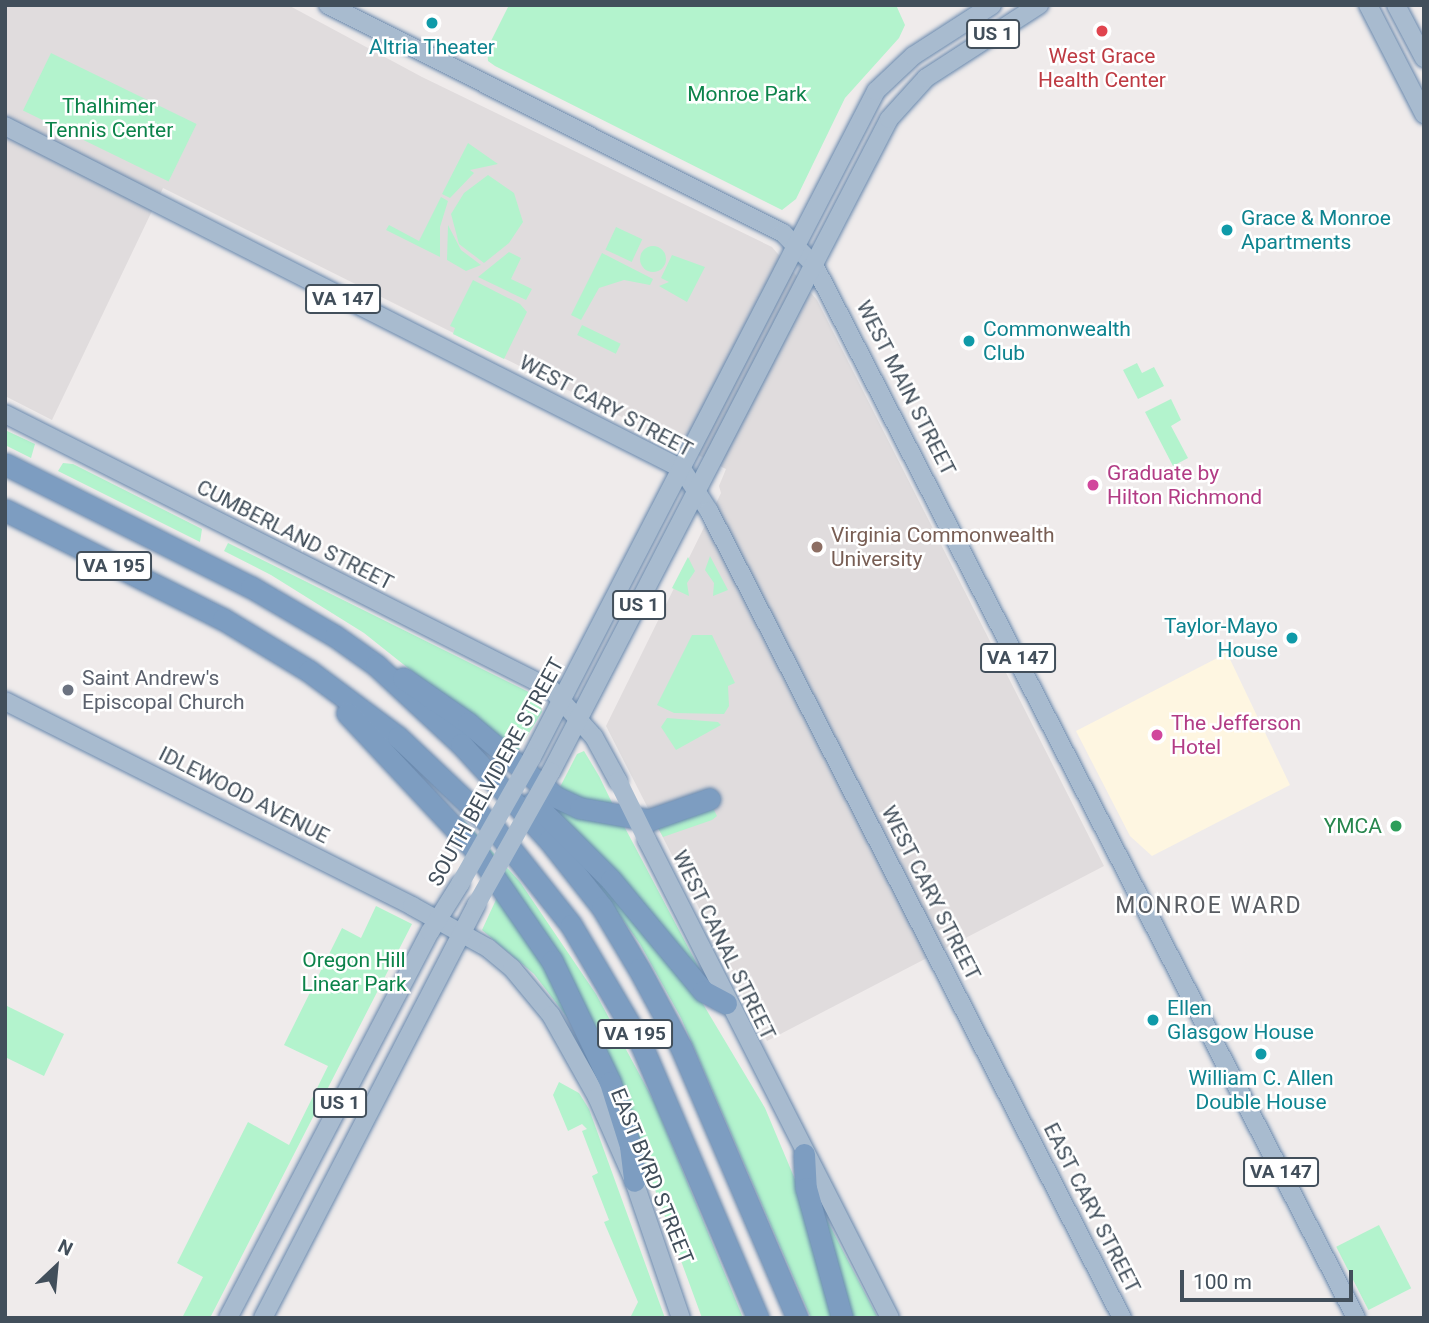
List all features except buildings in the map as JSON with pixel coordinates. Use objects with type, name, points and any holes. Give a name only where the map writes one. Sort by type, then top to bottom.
[{"type":"highway","name":"VA 195","points":[[5,464],[251,587],[376,666],[461,744],[557,849],[602,907],[639,969],[681,1047],[797,1318]]},
{"type":"highway","name":"VA 195","points":[[5,510],[223,619],[309,671],[398,737],[478,812],[530,870],[571,925],[641,1044],[758,1318]]},
{"type":"highway","points":[[223,619],[318,687],[357,722],[438,807],[514,900],[595,1043],[622,1115],[634,1181]]},
{"type":"highway","points":[[376,666],[436,699],[556,797],[580,808],[649,820],[709,799]]},
{"type":"highway","points":[[461,744],[494,764],[611,880],[703,990],[726,1003]]},
{"type":"highway","points":[[804,1154],[806,1188],[842,1318]]},
{"type":"main road","name":"WEST MAIN STREET","points":[[328,5],[783,233],[814,265],[1356,1318]]},
{"type":"main road","name":"US 1","points":[[795,244],[876,91],[913,56],[992,5]]},
{"type":"main road","name":"US 1","points":[[262,1318],[461,933],[579,720],[869,154],[910,93],[954,57],[1039,5]]},
{"type":"main road","points":[[1368,5],[1424,114]]},
{"type":"main road","points":[[1396,5],[1424,58]]},
{"type":"main road","name":"WEST CARY STREET","points":[[5,126],[682,469],[698,489],[1021,1118]]},
{"type":"main road","name":"SOUTH BELVIDERE STREET","points":[[228,1318],[438,920],[562,701],[795,244]]},
{"type":"main road","name":"CUMBERLAND STREET","points":[[5,414],[522,673],[551,689],[562,701]]},
{"type":"main road","name":"IDLEWOOD AVENUE","points":[[5,701],[461,933]]},
{"type":"main road","name":"WEST CANAL STREET","points":[[562,701],[594,737],[618,781],[726,1003],[890,1318]]},
{"type":"main road","name":"EAST BYRD STREET","points":[[461,933],[498,956],[539,998],[583,1069],[634,1181],[681,1318]]},
{"type":"main road","name":"EAST CARY STREET","points":[[1021,1118],[1122,1318]]},
{"type":"shaded area","name":"Virginia Commonwealth University","points":[[5,5],[288,5],[422,77],[772,247],[817,300],[1104,866],[767,1041],[606,726],[721,493],[719,486],[726,469],[163,188],[52,420],[5,396]]},
{"type":"shaded area","points":[[1227,653],[1290,785],[1152,856],[1130,836],[1076,731]]},
{"type":"green space","name":"Monroe Park","points":[[509,5],[896,5],[905,25],[899,38],[845,98],[796,199],[782,210],[488,61],[487,49]]},
{"type":"green space","name":"Thalhimer Tennis Center","points":[[51,53],[197,124],[169,182],[23,111]]},
{"type":"green space","points":[[468,143],[498,164],[470,170],[474,173],[450,198],[442,194]]},
{"type":"green space","points":[[488,175],[514,193],[523,222],[509,243],[484,263],[459,244],[451,214],[464,193]]},
{"type":"green space","points":[[441,197],[448,201],[440,227],[440,257],[386,230],[389,225],[419,241]]},
{"type":"green space","points":[[448,225],[461,250],[481,265],[466,271],[447,260]]},
{"type":"green space","points":[[616,227],[642,239],[632,262],[605,250]]},
{"type":"green space","points":[[653,246],[662,250],[666,259],[662,268],[653,272],[644,268],[640,259],[644,250]]},
{"type":"green space","points":[[509,252],[521,258],[511,279],[532,289],[526,300],[478,277]]},
{"type":"green space","points":[[602,253],[653,279],[650,285],[624,280],[599,288],[581,320],[571,315]]},
{"type":"green space","points":[[672,255],[705,267],[687,302],[659,286],[669,282],[661,278]]},
{"type":"green space","points":[[473,280],[520,304],[527,312],[504,359],[453,334],[455,328],[450,326]]},
{"type":"green space","points":[[582,325],[621,344],[616,354],[577,335]]},
{"type":"green space","points":[[1137,363],[1142,373],[1154,367],[1164,386],[1138,399],[1123,370]]},
{"type":"green space","points":[[1171,399],[1181,420],[1171,426],[1188,458],[1173,466],[1145,412]]},
{"type":"green space","points":[[5,430],[35,444],[31,458],[5,445]]},
{"type":"green space","points":[[63,463],[73,464],[202,529],[200,542],[58,471]]},
{"type":"green space","points":[[228,543],[539,697],[542,712],[516,754],[364,633],[271,575],[224,551]]},
{"type":"green space","points":[[710,556],[728,590],[713,596],[714,583],[705,570]]},
{"type":"green space","points":[[688,557],[695,571],[687,583],[689,596],[672,588]]},
{"type":"green space","points":[[692,635],[712,635],[735,683],[728,686],[729,706],[724,714],[674,713],[657,705]]},
{"type":"green space","points":[[667,718],[718,722],[721,725],[676,750],[661,727]]},
{"type":"green space","points":[[584,751],[616,811],[559,789],[577,754]]},
{"type":"green space","points":[[553,799],[581,815],[624,826],[707,983],[548,809]]},
{"type":"green space","points":[[711,804],[717,816],[712,820],[663,837],[657,826]]},
{"type":"green space","points":[[460,816],[520,882],[596,994],[655,1103],[743,1318],[702,1318],[610,1067],[508,883]]},
{"type":"green space","points":[[583,864],[652,937],[703,1004],[765,1108],[802,1196],[836,1318],[811,1318],[681,1018],[640,944]]},
{"type":"green space","points":[[500,891],[528,934],[570,1021],[534,974],[482,930]]},
{"type":"green space","name":"Oregon Hill Linear Park","points":[[376,906],[412,924],[210,1318],[182,1318],[203,1277],[177,1263],[248,1122],[289,1145],[328,1066],[284,1045],[342,928],[361,938]]},
{"type":"green space","points":[[5,1005],[64,1034],[44,1076],[5,1057]]},
{"type":"green space","points":[[559,1082],[579,1093],[589,1109],[665,1318],[630,1318],[638,1302],[604,1222],[609,1220],[592,1176],[598,1173],[582,1131],[587,1129],[582,1124],[568,1131],[553,1095]]},
{"type":"green space","points":[[816,1199],[878,1318],[849,1318]]},
{"type":"green space","points":[[1379,1225],[1411,1288],[1368,1310],[1336,1247]]},
{"type":"place","name":"Altria Theater","points":[[432,23]]},
{"type":"place","name":"West Grace Health Center","points":[[1102,31]]},
{"type":"place","name":"Grace & Monroe Apartments","points":[[1227,230]]},
{"type":"place","name":"Commonwealth Club","points":[[969,341]]},
{"type":"place","name":"Graduate by Hilton Richmond","points":[[1093,485]]},
{"type":"place","name":"Virginia Commonwealth University","points":[[817,547]]},
{"type":"place","name":"Taylor-Mayo House","points":[[1292,638]]},
{"type":"place","name":"Saint Andrew's Episcopal Church","points":[[68,690]]},
{"type":"place","name":"The Jefferson Hotel","points":[[1157,735]]},
{"type":"place","name":"YMCA","points":[[1396,826]]},
{"type":"place","name":"Ellen Glasgow House","points":[[1153,1020]]},
{"type":"place","name":"William C. Allen Double House","points":[[1261,1054]]},
{"type":"district","name":"MONROE WARD","points":[[1209,906]]}]
